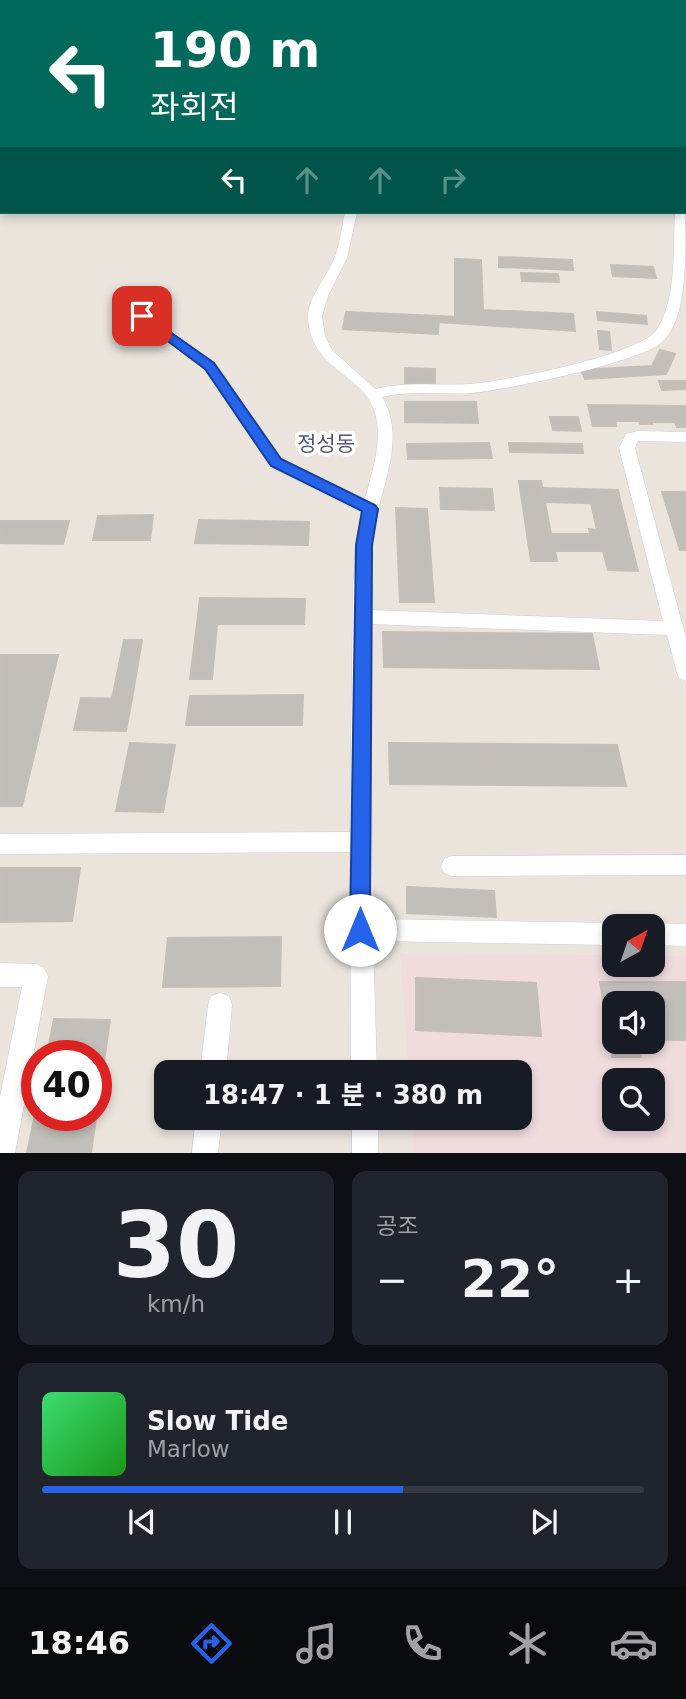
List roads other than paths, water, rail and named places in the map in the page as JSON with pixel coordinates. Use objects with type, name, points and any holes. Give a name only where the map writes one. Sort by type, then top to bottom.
[{"type":"street","points":[[351,214],[342,256],[317,305],[315,317],[317,333],[327,354],[373,394],[384,412],[385,444],[364,545],[360,842],[363,1060]]},
{"type":"street","points":[[373,394],[395,388],[461,389],[494,386],[632,352],[656,340],[667,325],[675,293],[681,214]]},
{"type":"street","points":[[142,316],[210,366],[276,463],[370,509]]},
{"type":"street","points":[[686,437],[638,436],[631,438],[627,448],[686,673]]},
{"type":"street","points":[[363,617],[674,628]]},
{"type":"street","points":[[0,844],[360,842]]},
{"type":"street","points":[[452,866],[686,865]]},
{"type":"street","points":[[360,930],[602,934]]},
{"type":"street","points":[[665,934],[686,935]]},
{"type":"street","points":[[0,975],[36,976],[2,1153]]},
{"type":"street","points":[[214,1060],[220,1006]]},
{"type":"street","points":[[205,1153],[208,1130]]},
{"type":"street","points":[[365,1130],[366,1153]]},
{"type":"district","name":"정성동","points":[[326,444]]}]
